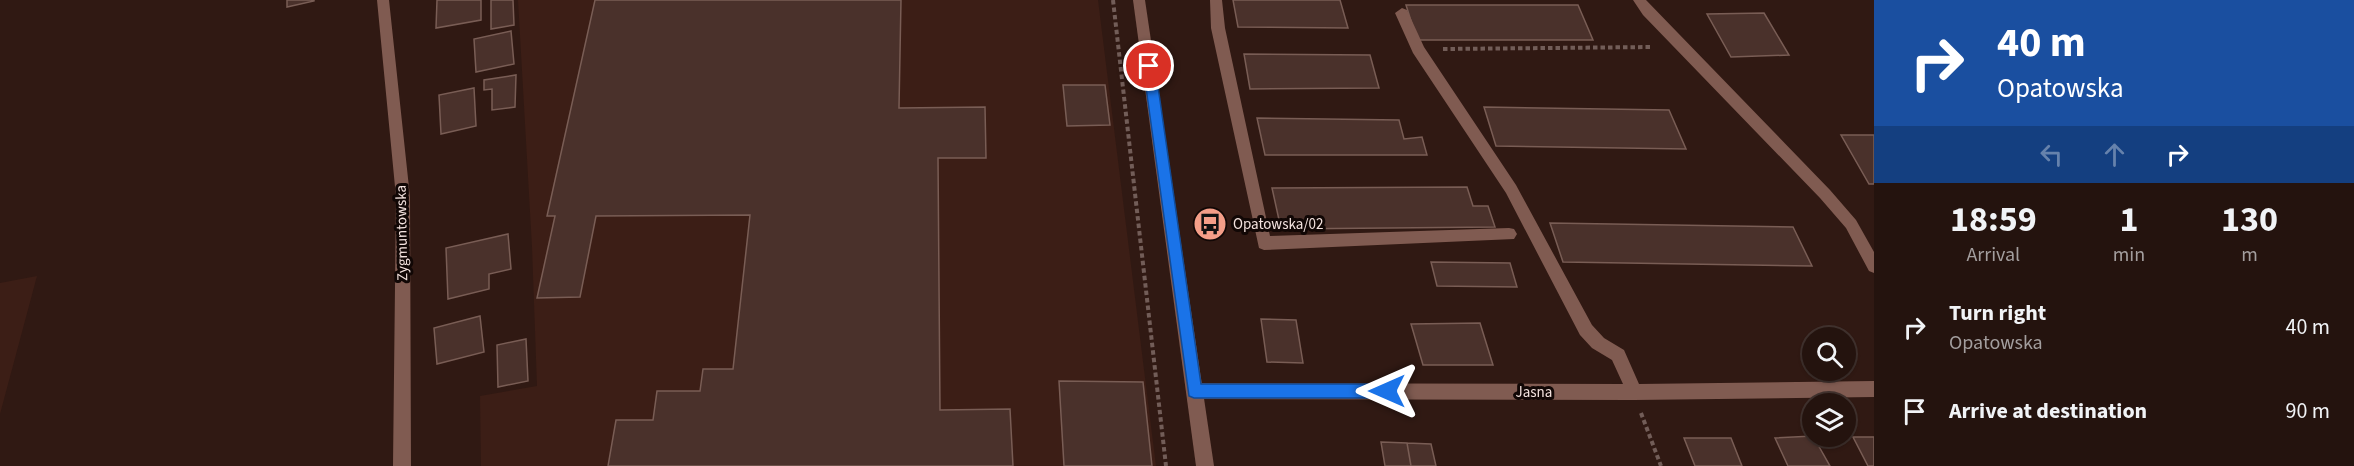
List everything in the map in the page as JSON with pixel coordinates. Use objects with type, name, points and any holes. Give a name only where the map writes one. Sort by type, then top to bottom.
[{"type":"street","name":"Zygmuntowska","points":[[383,0],[403,197],[402,466]]},
{"type":"street","points":[[1139,0],[1204,466]]},
{"type":"street","points":[[1216,0],[1218,28],[1264,243],[1509,234]]},
{"type":"street","points":[[1639,0],[1648,12],[1826,194],[1851,224],[1874,266]]},
{"type":"street","points":[[1402,14],[1418,49],[1511,189],[1586,330],[1598,343],[1618,355],[1634,392]]},
{"type":"street","name":"Jasna","points":[[1194,391],[1634,392],[1874,389]]},
{"type":"path","points":[[1113,0],[1166,466]]},
{"type":"path","points":[[1418,49],[1682,46]]},
{"type":"path","points":[[1634,392],[1661,466]]},
{"type":"shaded area","points":[[518,0],[1098,0],[1156,466],[481,466],[480,396],[537,386],[532,247]]},
{"type":"shaded area","points":[[37,276],[0,414],[0,283]]},
{"type":"building","points":[[287,0],[314,0],[314,1],[287,7]]},
{"type":"building","points":[[437,0],[481,0],[481,20],[436,28]]},
{"type":"building","points":[[491,0],[513,0],[514,25],[491,29]]},
{"type":"building","points":[[595,0],[901,0],[899,108],[985,107],[986,158],[938,158],[940,410],[1010,409],[1013,466],[608,466],[616,420],[653,420],[657,391],[700,391],[703,369],[733,369],[750,215],[596,216],[580,297],[537,298],[555,216],[547,216]]},
{"type":"building","points":[[1233,0],[1340,0],[1348,28],[1238,27]]},
{"type":"building","points":[[1406,5],[1578,5],[1593,40],[1417,40]]},
{"type":"building","points":[[1764,13],[1789,55],[1731,57],[1707,14]]},
{"type":"building","points":[[511,31],[514,64],[476,72],[474,39]]},
{"type":"building","points":[[1244,54],[1370,55],[1379,88],[1250,89]]},
{"type":"building","points":[[516,75],[515,107],[492,110],[492,89],[484,90],[484,80]]},
{"type":"building","points":[[1063,85],[1105,85],[1110,125],[1067,126]]},
{"type":"building","points":[[474,88],[476,126],[441,134],[439,95]]},
{"type":"building","points":[[1484,107],[1669,110],[1686,149],[1496,146]]},
{"type":"building","points":[[1257,118],[1399,120],[1404,139],[1422,137],[1427,155],[1265,155]]},
{"type":"building","points":[[1841,135],[1874,135],[1874,184],[1869,184]]},
{"type":"building","points":[[1467,187],[1473,206],[1488,206],[1495,227],[1281,229],[1272,188]]},
{"type":"building","points":[[1550,223],[1793,227],[1812,266],[1563,262]]},
{"type":"building","points":[[508,234],[511,269],[489,274],[489,289],[448,299],[446,248]]},
{"type":"building","points":[[1431,262],[1510,263],[1517,287],[1437,286]]},
{"type":"building","points":[[480,316],[484,352],[437,364],[434,328]]},
{"type":"building","points":[[1261,319],[1296,320],[1303,363],[1267,362]]},
{"type":"building","points":[[1480,323],[1493,365],[1423,365],[1411,324]]},
{"type":"building","points":[[526,339],[528,381],[498,387],[497,345]]},
{"type":"building","points":[[1059,381],[1143,382],[1152,466],[1064,466]]},
{"type":"building","points":[[1802,437],[1802,447],[1819,447],[1830,466],[1788,466],[1775,438]]},
{"type":"building","points":[[1856,437],[1874,437],[1874,466],[1868,466],[1856,443]]},
{"type":"building","points":[[1684,438],[1731,438],[1742,466],[1695,466]]},
{"type":"building","points":[[1381,442],[1407,443],[1411,466],[1385,466]]},
{"type":"building","points":[[1407,443],[1431,444],[1436,466],[1411,466]]},
{"type":"place","name":"Opatowska/02","points":[[1210,224]]},
{"type":"route","points":[[1149,66],[1194,391],[1387,391]]}]
